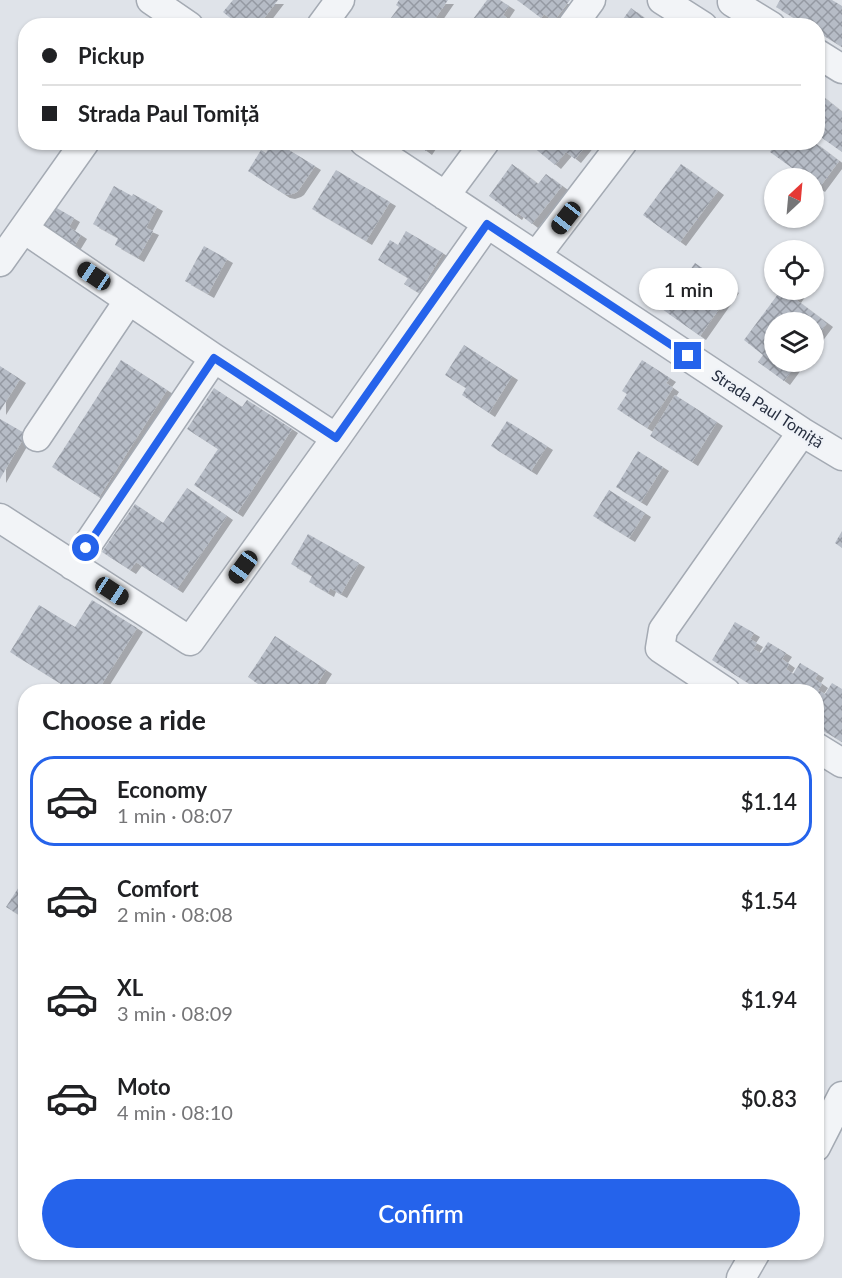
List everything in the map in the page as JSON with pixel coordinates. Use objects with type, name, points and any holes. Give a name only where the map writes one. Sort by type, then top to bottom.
[{"type":"street","points":[[151,0],[172,18]]},
{"type":"street","points":[[327,18],[340,0]]},
{"type":"street","points":[[578,18],[591,0]]},
{"type":"street","points":[[662,0],[690,18]]},
{"type":"street","points":[[719,18],[733,1],[759,18]]},
{"type":"street","points":[[825,58],[842,69]]},
{"type":"street","points":[[0,262],[79,150]]},
{"type":"street","name":"Strada Paul Tomiță","points":[[376,150],[802,432],[840,450]]},
{"type":"street","points":[[446,196],[479,150]]},
{"type":"street","points":[[536,256],[617,150]]},
{"type":"street","points":[[0,518],[190,641],[487,224]]},
{"type":"street","points":[[24,229],[336,438]]},
{"type":"street","points":[[37,437],[129,300]]},
{"type":"street","points":[[73,566],[214,358]]},
{"type":"street","points":[[714,684],[660,648],[663,630],[802,432]]},
{"type":"street","points":[[824,752],[842,763]]},
{"type":"street","points":[[824,1134],[838,1112]]},
{"type":"street","points":[[741,1278],[751,1260]]},
{"type":"building","points":[[233,0],[278,0],[264,18],[230,18],[223,12]]},
{"type":"building","points":[[399,0],[448,0],[436,18],[391,18],[399,7],[396,5]]},
{"type":"building","points":[[487,0],[500,0],[509,6],[503,15],[507,18],[474,18]]},
{"type":"building","points":[[517,0],[570,0],[556,18],[550,18],[544,14],[541,18]]},
{"type":"building","points":[[780,0],[832,0],[842,6],[842,47],[825,36],[825,18],[794,18],[776,7]]},
{"type":"building","points":[[631,8],[644,18],[624,18]]},
{"type":"building","points":[[825,99],[842,112],[842,152],[825,140]]},
{"type":"building","points":[[261,150],[266,153],[268,150],[289,150],[315,166],[298,191],[289,195],[284,194],[248,171]]},
{"type":"building","points":[[537,150],[582,150],[575,159],[566,152],[555,165]]},
{"type":"building","points":[[771,150],[825,150],[839,161],[824,181],[824,168],[792,168],[770,152]]},
{"type":"building","points":[[512,164],[538,184],[546,174],[562,186],[532,224],[518,213],[516,216],[489,196]]},
{"type":"building","points":[[681,164],[718,191],[680,242],[643,215]]},
{"type":"building","points":[[336,170],[390,202],[366,241],[312,209]]},
{"type":"building","points":[[114,186],[157,207],[146,228],[153,231],[138,258],[115,245],[118,238],[93,224]]},
{"type":"building","points":[[55,207],[74,218],[69,227],[81,235],[73,248],[41,229]]},
{"type":"building","points":[[406,231],[443,253],[419,293],[404,284],[408,278],[378,260],[390,240],[398,245]]},
{"type":"building","points":[[204,246],[227,259],[208,294],[185,281]]},
{"type":"building","points":[[695,263],[733,289],[700,336],[662,309]]},
{"type":"building","points":[[774,300],[796,300],[812,312],[765,312]]},
{"type":"building","points":[[764,313],[764,366],[758,362],[763,355],[744,340]]},
{"type":"building","points":[[464,345],[512,376],[489,413],[462,395],[466,388],[445,375]]},
{"type":"building","points":[[121,360],[167,390],[99,497],[52,467]]},
{"type":"building","points":[[642,360],[670,378],[666,383],[673,388],[647,428],[617,409],[627,394],[622,391]]},
{"type":"building","points":[[0,366],[20,379],[0,411]]},
{"type":"building","points":[[772,372],[791,372],[784,381]]},
{"type":"building","points":[[214,388],[242,407],[247,400],[292,429],[237,513],[194,485],[218,449],[187,429]]},
{"type":"building","points":[[675,395],[717,422],[692,462],[650,436]]},
{"type":"building","points":[[0,419],[26,434],[0,479]]},
{"type":"building","points":[[507,421],[547,446],[531,471],[491,446]]},
{"type":"building","points":[[638,451],[663,467],[641,502],[616,487]]},
{"type":"building","points":[[187,488],[227,516],[177,589],[136,562],[130,570],[102,552],[135,504],[163,523]]},
{"type":"building","points":[[609,490],[645,513],[629,538],[593,516]]},
{"type":"building","points":[[842,531],[842,548],[835,543]]},
{"type":"building","points":[[308,534],[359,563],[341,594],[330,588],[328,593],[309,582],[312,576],[291,564]]},
{"type":"building","points":[[92,600],[137,628],[102,684],[61,684],[10,652],[39,605],[75,627]]},
{"type":"building","points":[[735,622],[754,633],[750,639],[757,643],[753,649],[761,653],[768,642],[786,653],[782,659],[789,664],[786,669],[793,674],[800,663],[818,674],[815,679],[822,684],[750,684],[712,660]]},
{"type":"building","points":[[275,636],[326,670],[317,684],[258,684],[248,677]]},
{"type":"building","points":[[832,683],[842,689],[842,742],[824,731],[824,693]]},
{"type":"building","points":[[18,888],[18,914],[6,907]]},
{"type":"route","points":[[86,548],[214,358],[336,438],[487,224],[688,356]]}]
